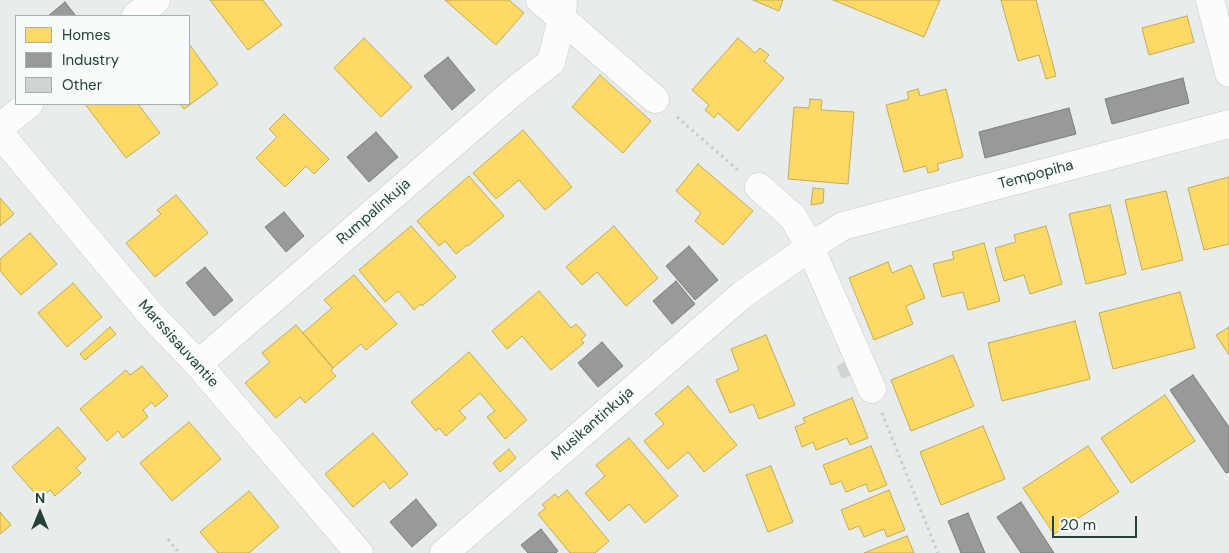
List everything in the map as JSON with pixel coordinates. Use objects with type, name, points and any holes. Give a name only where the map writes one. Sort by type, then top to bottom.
[{"type":"street","points":[[137,15],[156,0]]},
{"type":"street","points":[[540,0],[563,9],[655,98]]},
{"type":"street","points":[[1210,0],[1229,73]]},
{"type":"street","name":"Rumpalinkuja","points":[[198,364],[513,92],[551,62],[563,9]]},
{"type":"street","points":[[0,127],[28,105]]},
{"type":"street","name":"Tempopiha","points":[[810,247],[843,226],[1229,124]]},
{"type":"street","name":"Marssisauvantie","points":[[0,134],[152,316],[198,364],[359,553]]},
{"type":"street","points":[[759,187],[793,217],[810,247],[872,389]]},
{"type":"street","name":"Musikantinkuja","points":[[444,553],[742,295],[810,247]]},
{"type":"path","points":[[655,98],[759,187]]},
{"type":"path","points":[[872,389],[938,553]]},
{"type":"path","points":[[168,539],[177,552]]},
{"type":"building: Homes","points":[[210,0],[263,0],[282,25],[248,50]]},
{"type":"building: Homes","points":[[445,0],[509,0],[524,13],[496,45]]},
{"type":"building: Homes","points":[[753,0],[783,0],[779,11]]},
{"type":"building: Homes","points":[[833,0],[940,0],[924,37]]},
{"type":"building: Homes","points":[[1001,0],[1036,0],[1056,76],[1046,79],[1039,55],[1018,61]]},
{"type":"building: Homes","points":[[1187,16],[1194,42],[1149,55],[1142,28]]},
{"type":"building: Homes","points":[[364,38],[412,87],[381,117],[334,68]]},
{"type":"building: Homes","points":[[738,38],[755,53],[760,48],[769,55],[764,61],[784,78],[738,131],[718,113],[714,118],[705,110],[709,105],[692,90]]},
{"type":"building: Homes","points":[[190,45],[218,84],[190,105]]},
{"type":"building: Homes","points":[[600,75],[651,121],[623,153],[572,107]]},
{"type":"building: Homes","points":[[918,89],[920,96],[946,89],[963,157],[937,164],[939,170],[928,173],[926,166],[904,172],[886,105],[909,99],[907,92]]},
{"type":"building: Homes","points":[[810,99],[822,100],[821,110],[854,112],[848,184],[788,179],[794,107],[809,108]]},
{"type":"building: Homes","points":[[86,105],[139,105],[160,133],[126,158]]},
{"type":"building: Homes","points":[[181,105],[189,105],[184,109]]},
{"type":"building: Homes","points":[[284,114],[329,159],[314,174],[306,166],[285,187],[256,158],[277,137],[269,129]]},
{"type":"building: Homes","points":[[523,130],[572,187],[545,210],[519,180],[496,199],[473,173]]},
{"type":"building: Homes","points":[[698,164],[753,211],[723,245],[695,221],[701,213],[676,191]]},
{"type":"building: Homes","points":[[469,176],[504,216],[456,254],[445,241],[439,246],[417,221]]},
{"type":"building: Homes","points":[[1229,177],[1229,244],[1204,250],[1188,188]]},
{"type":"building: Homes","points":[[813,188],[824,189],[823,203],[811,205]]},
{"type":"building: Homes","points":[[1166,191],[1183,260],[1142,270],[1125,200]]},
{"type":"building: Homes","points":[[176,195],[208,233],[155,277],[126,243],[161,214],[157,210]]},
{"type":"building: Homes","points":[[0,198],[14,214],[0,226]]},
{"type":"building: Homes","points":[[1110,205],[1126,274],[1086,284],[1069,214]]},
{"type":"building: Homes","points":[[411,226],[456,277],[422,306],[421,304],[414,310],[398,291],[385,302],[359,270]]},
{"type":"building: Homes","points":[[614,226],[658,278],[626,306],[597,272],[582,285],[566,267]]},
{"type":"building: Homes","points":[[1046,226],[1062,284],[1030,294],[1024,275],[1004,281],[995,248],[1016,242],[1014,235]]},
{"type":"building: Homes","points":[[30,233],[57,264],[21,295],[0,271],[0,259]]},
{"type":"building: Homes","points":[[984,243],[1000,301],[968,310],[963,292],[942,297],[933,264],[954,259],[952,252]]},
{"type":"building: Homes","points":[[888,262],[892,273],[911,265],[925,298],[906,306],[913,324],[874,340],[849,278]]},
{"type":"building: Homes","points":[[354,275],[397,324],[366,350],[361,344],[333,368],[303,333],[332,308],[324,300]]},
{"type":"building: Homes","points":[[73,283],[102,317],[67,347],[38,313]]},
{"type":"building: Homes","points":[[539,291],[571,328],[576,324],[586,335],[581,340],[584,343],[551,370],[522,336],[507,349],[492,331]]},
{"type":"building: Homes","points":[[1180,292],[1195,348],[1113,369],[1099,313]]},
{"type":"building: Homes","points":[[1075,321],[1090,379],[1002,401],[988,343]]},
{"type":"building: Homes","points":[[296,325],[333,368],[331,371],[336,376],[305,403],[300,397],[276,418],[245,383],[270,362],[262,353]]},
{"type":"building: Homes","points":[[110,327],[116,334],[85,360],[80,354]]},
{"type":"building: Homes","points":[[1229,327],[1229,355],[1216,335]]},
{"type":"building: Homes","points":[[766,335],[795,405],[759,419],[753,404],[730,413],[716,380],[739,370],[731,349]]},
{"type":"building: Homes","points":[[469,352],[527,420],[505,439],[487,417],[495,411],[480,393],[459,411],[466,418],[446,436],[439,428],[436,431],[411,402]]},
{"type":"building: Homes","points":[[953,355],[974,406],[911,431],[891,380]]},
{"type":"building: Homes","points":[[142,366],[168,396],[155,407],[152,402],[143,410],[148,417],[123,438],[118,431],[107,441],[80,409],[126,370],[130,375]]},
{"type":"building: Homes","points":[[688,386],[737,445],[704,472],[688,452],[668,469],[644,441],[664,424],[655,414]]},
{"type":"building: Homes","points":[[1165,395],[1195,441],[1131,483],[1101,438]]},
{"type":"building: Homes","points":[[852,398],[868,438],[850,445],[847,438],[816,450],[813,442],[802,447],[795,427],[805,423],[803,418]]},
{"type":"building: Homes","points":[[189,422],[221,459],[172,501],[140,463]]},
{"type":"building: Homes","points":[[983,426],[1005,479],[941,505],[920,452]]},
{"type":"building: Homes","points":[[58,427],[86,459],[76,468],[81,473],[55,496],[50,490],[40,499],[12,467]]},
{"type":"building: Homes","points":[[373,433],[408,474],[390,489],[384,481],[353,507],[325,474]]},
{"type":"building: Homes","points":[[629,438],[678,496],[645,523],[629,504],[609,521],[585,493],[605,476],[596,465]]},
{"type":"building: Homes","points":[[871,446],[887,485],[869,492],[866,484],[846,492],[841,481],[831,485],[823,465]]},
{"type":"building: Homes","points":[[1088,446],[1119,492],[1054,534],[1023,488]]},
{"type":"building: Homes","points":[[509,449],[516,458],[500,472],[493,463]]},
{"type":"building: Homes","points":[[771,466],[793,522],[768,532],[746,475]]},
{"type":"building: Homes","points":[[567,490],[609,541],[595,553],[570,553],[538,514],[546,508],[542,505],[555,494],[558,498]]},
{"type":"building: Homes","points":[[889,490],[905,530],[887,537],[884,529],[864,537],[859,526],[849,530],[841,510]]},
{"type":"building: Homes","points":[[249,491],[279,527],[249,553],[218,553],[200,532]]},
{"type":"building: Homes","points":[[0,512],[11,525],[0,534]]},
{"type":"building: Homes","points":[[907,536],[914,553],[864,553]]},
{"type":"building: Industry","points":[[65,2],[75,15],[49,15]]},
{"type":"building: Industry","points":[[448,57],[475,90],[452,110],[424,76]]},
{"type":"building: Industry","points":[[1183,78],[1189,103],[1112,124],[1105,99]]},
{"type":"building: Industry","points":[[1069,108],[1076,134],[985,158],[979,132]]},
{"type":"building: Industry","points":[[376,132],[398,157],[369,182],[347,157]]},
{"type":"building: Industry","points":[[284,212],[304,236],[286,252],[265,227]]},
{"type":"building: Industry","points":[[689,246],[718,280],[695,300],[666,266]]},
{"type":"building: Industry","points":[[205,267],[233,300],[214,316],[186,283]]},
{"type":"building: Industry","points":[[676,281],[695,304],[672,324],[653,301]]},
{"type":"building: Industry","points":[[602,342],[623,366],[598,387],[578,363]]},
{"type":"building: Industry","points":[[1193,375],[1229,427],[1229,472],[1226,473],[1170,390]]},
{"type":"building: Industry","points":[[416,499],[437,525],[412,547],[390,522]]},
{"type":"building: Industry","points":[[1021,502],[1054,553],[1021,553],[997,517]]},
{"type":"building: Industry","points":[[968,513],[985,553],[961,553],[948,521]]},
{"type":"building: Industry","points":[[541,529],[558,551],[556,553],[528,553],[521,545]]},
{"type":"building: Other","points":[[846,362],[851,375],[842,378],[837,366]]}]
